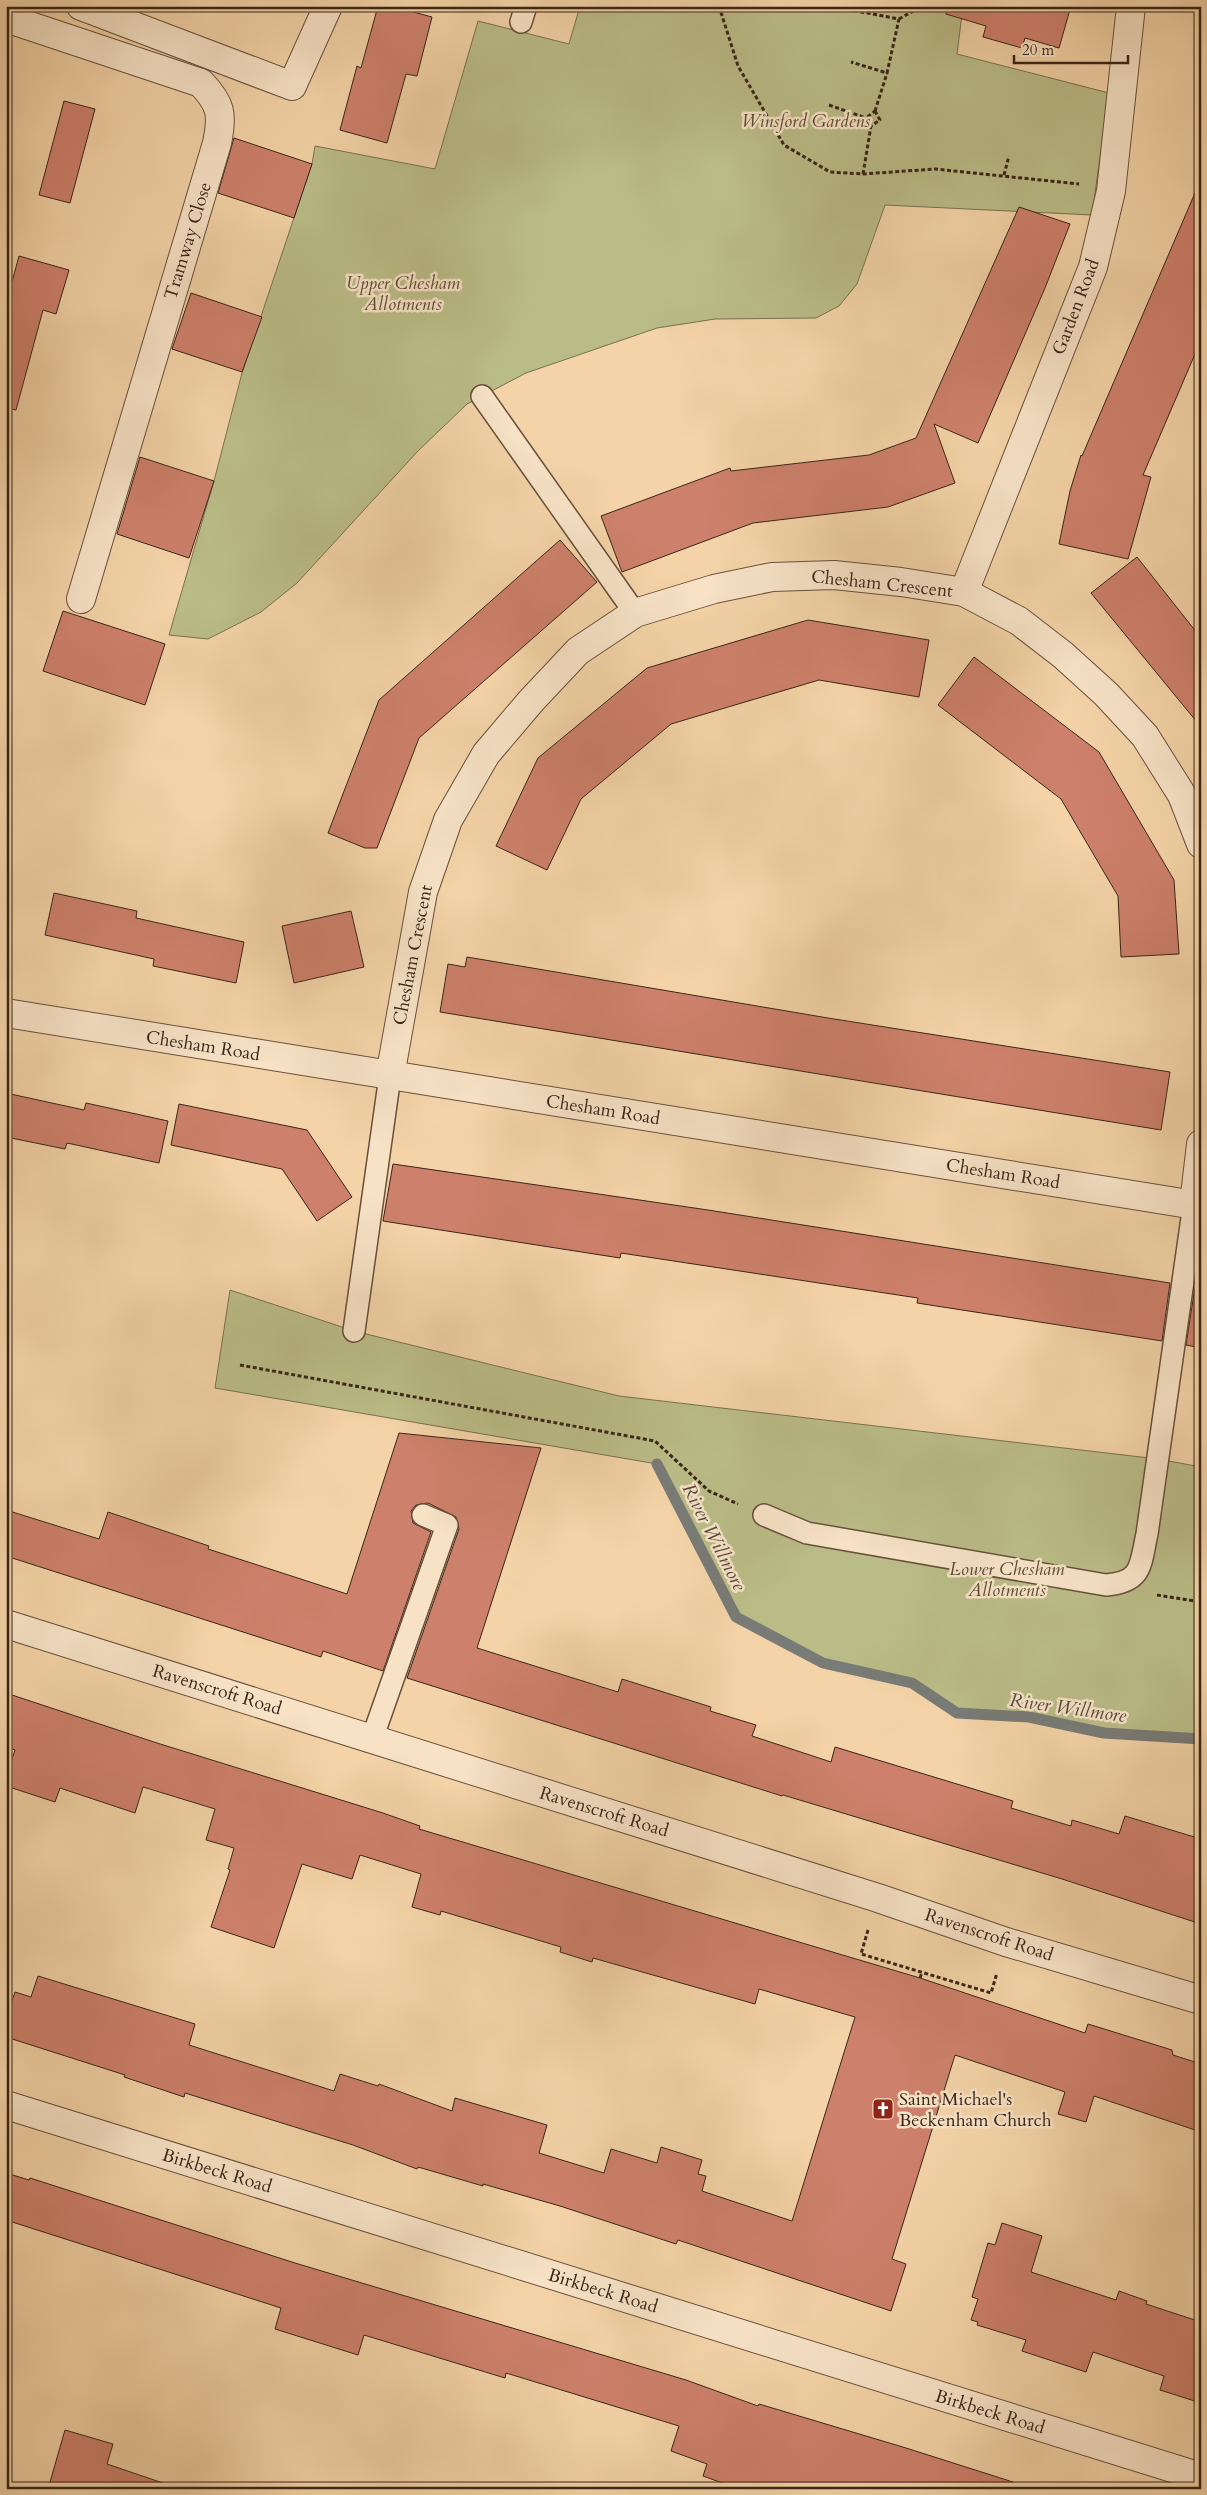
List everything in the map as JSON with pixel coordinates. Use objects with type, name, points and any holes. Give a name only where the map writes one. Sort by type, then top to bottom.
[{"type":"street","points":[[81,6],[292,86],[328,6]]},
{"type":"street","name":"Garden Road","points":[[964,592],[1093,267],[1111,191],[1131,6]]},
{"type":"street","name":"Tramway Close","points":[[6,18],[201,83],[215,98],[221,122],[212,162],[81,599]]},
{"type":"street","name":"Chesham Crescent","points":[[390,1076],[423,892],[448,820],[486,754],[531,701],[578,651],[635,613],[714,589],[772,577],[834,575],[901,582],[964,592],[1019,621],[1063,655],[1106,694],[1144,736],[1182,795],[1201,844]]},
{"type":"street","name":"Chesham Road","points":[[6,1013],[1197,1205]]},
{"type":"street","points":[[1197,1205],[1201,1144]]},
{"type":"street","name":"Ravenscroft Road","points":[[6,1624],[878,1898],[1006,1942],[1201,2000]]},
{"type":"street","name":"Birkbeck Road","points":[[6,2105],[1201,2477]]},
{"type":"lane","points":[[482,396],[635,613]]},
{"type":"lane","points":[[354,1331],[390,1076]]},
{"type":"lane","points":[[764,1514],[807,1533],[1106,1585],[1125,1583],[1139,1570],[1147,1534],[1197,1205]]},
{"type":"lane","points":[[372,1739],[447,1525],[423,1515]]},
{"type":"path","points":[[720,6],[738,66],[784,145],[830,172],[863,174],[935,169],[1096,186],[1111,191]]},
{"type":"path","points":[[842,6],[846,9],[899,19],[921,6]]},
{"type":"path","points":[[866,118],[875,111],[887,73],[899,19]]},
{"type":"path","points":[[850,62],[887,73]]},
{"type":"path","points":[[829,105],[866,118],[871,126],[863,174]]},
{"type":"path","points":[[871,126],[880,120],[875,111]]},
{"type":"path","points":[[1004,175],[1009,156]]},
{"type":"path","points":[[240,1365],[655,1441],[709,1491],[764,1514]]},
{"type":"path","points":[[878,1898],[861,1954],[991,1992]]},
{"type":"path","points":[[920,1978],[922,1972]]},
{"type":"green space","points":[[580,6],[963,6],[957,54],[1109,93],[1092,215],[885,205],[857,284],[839,306],[816,318],[715,319],[657,328],[526,373],[467,404],[418,451],[297,583],[261,612],[208,639],[169,635],[214,481],[242,373],[312,164],[315,146],[435,169],[478,21],[569,44]]},
{"type":"green space","name":"Lower Chesham Allotments","points":[[230,1290],[354,1331],[619,1396],[1158,1459],[1201,1467],[1201,1739],[1104,1733],[1029,1717],[957,1713],[912,1683],[823,1663],[736,1617],[657,1464],[215,1388]]},
{"type":"building","points":[[378,6],[391,6],[432,17],[417,76],[406,74],[387,143],[340,130],[357,66],[361,68]]},
{"type":"building","points":[[947,6],[1071,6],[1059,48],[1025,38],[1022,48],[983,37],[986,26],[946,14]]},
{"type":"building","points":[[64,101],[95,109],[70,203],[39,195]]},
{"type":"building","points":[[234,138],[312,164],[294,218],[218,193]]},
{"type":"building","points":[[1201,179],[1201,340],[1143,475],[1151,477],[1128,559],[1059,544],[1070,491],[1081,455]]},
{"type":"building","points":[[1019,207],[1070,224],[1045,288],[978,443],[934,424],[955,483],[888,507],[753,523],[622,572],[601,516],[730,468],[731,471],[869,455],[916,438]]},
{"type":"building","points":[[19,256],[69,270],[56,314],[43,310],[16,410],[6,408],[6,304]]},
{"type":"building","points":[[191,293],[262,317],[242,372],[172,349]]},
{"type":"building","points":[[140,457],[214,481],[189,558],[117,534]]},
{"type":"building","points":[[560,540],[597,582],[419,738],[377,848],[365,848],[328,833],[379,700]]},
{"type":"building","points":[[1137,557],[1201,638],[1201,727],[1091,593]]},
{"type":"building","points":[[63,611],[165,644],[145,705],[43,671]]},
{"type":"building","points":[[808,620],[929,640],[919,697],[819,680],[671,724],[581,799],[547,870],[496,846],[538,758],[647,668]]},
{"type":"building","points":[[974,657],[1099,752],[1174,880],[1179,954],[1121,957],[1118,896],[1061,799],[938,705]]},
{"type":"building","points":[[54,893],[137,911],[136,918],[244,942],[236,983],[153,966],[154,959],[45,935]]},
{"type":"building","points":[[351,911],[364,967],[294,983],[282,926]]},
{"type":"building","points":[[467,957],[828,1018],[1170,1072],[1161,1130],[440,1012],[448,964],[465,967]]},
{"type":"building","points":[[6,1093],[84,1110],[86,1103],[168,1121],[159,1163],[67,1143],[65,1149],[6,1137]]},
{"type":"building","points":[[179,1104],[307,1130],[352,1197],[317,1221],[282,1169],[171,1145]]},
{"type":"building","points":[[393,1164],[708,1210],[1170,1283],[1162,1341],[917,1303],[918,1298],[621,1253],[620,1258],[383,1221]]},
{"type":"building","points":[[1195,1287],[1201,1288],[1201,1348],[1186,1345]]},
{"type":"building","points":[[399,1433],[541,1448],[477,1648],[618,1692],[622,1679],[711,1707],[710,1711],[756,1725],[752,1736],[831,1762],[835,1747],[1013,1801],[1011,1808],[1071,1826],[1072,1820],[1119,1834],[1125,1816],[1201,1839],[1201,1924],[1062,1879],[782,1796],[407,1678],[459,1529],[456,1517],[428,1503],[416,1505],[411,1511],[413,1523],[431,1532],[383,1671],[323,1651],[321,1657],[6,1556],[6,1510],[99,1539],[108,1512],[209,1546],[208,1549],[347,1594]]},
{"type":"building","points":[[6,1693],[157,1743],[383,1813],[420,1826],[419,1829],[920,1978],[1085,2033],[1088,2024],[1172,2050],[1173,2055],[1201,2064],[1201,2132],[1094,2096],[1086,2122],[1058,2114],[1065,2092],[955,2055],[892,2259],[906,2264],[891,2311],[678,2240],[676,2244],[560,2206],[418,2167],[417,2169],[353,2145],[185,2093],[184,2097],[124,2077],[125,2075],[6,2037],[6,2018],[15,1992],[31,1997],[38,1976],[195,2024],[189,2045],[334,2091],[340,2074],[378,2086],[379,2084],[452,2111],[455,2098],[547,2125],[539,2153],[604,2173],[611,2149],[657,2163],[661,2147],[702,2160],[698,2174],[706,2176],[702,2191],[792,2221],[855,2017],[759,1989],[755,2004],[593,1958],[592,1962],[560,1952],[561,1947],[441,1911],[440,1915],[412,1907],[421,1874],[360,1855],[352,1879],[302,1864],[274,1948],[211,1927],[230,1870],[228,1869],[234,1848],[206,1840],[215,1809],[143,1787],[135,1813],[60,1788],[55,1802],[6,1786],[6,1777],[15,1750],[6,1747]]},
{"type":"building","points":[[6,2173],[29,2180],[30,2178],[295,2263],[686,2380],[758,2406],[759,2404],[906,2448],[1013,2482],[1012,2489],[739,2489],[703,2476],[707,2464],[671,2451],[679,2426],[506,2373],[505,2378],[364,2335],[358,2355],[275,2329],[281,2308],[6,2220]]},
{"type":"building","points":[[1002,2223],[1042,2236],[1031,2272],[1116,2300],[1119,2291],[1147,2301],[1146,2304],[1201,2322],[1201,2403],[1160,2390],[1164,2376],[1093,2352],[1086,2372],[1022,2351],[1026,2340],[977,2325],[978,2322],[971,2320],[978,2299],[972,2297],[988,2243],[995,2245]]},
{"type":"building","points":[[65,2430],[113,2444],[107,2464],[163,2483],[162,2489],[48,2489]]},
{"type":"waterway","name":"River Willmore","points":[[657,1464],[736,1617],[823,1663],[912,1683],[957,1713],[1029,1717],[1104,1733],[1201,1739]]},
{"type":"place","name":"Saint Michael's Beckenham Church","points":[[883,2109]]},
{"type":"park label","name":"Winsford Gardens","points":[[806,121]]},
{"type":"park label","name":"Upper Chesham Allotments","points":[[403,293]]}]
